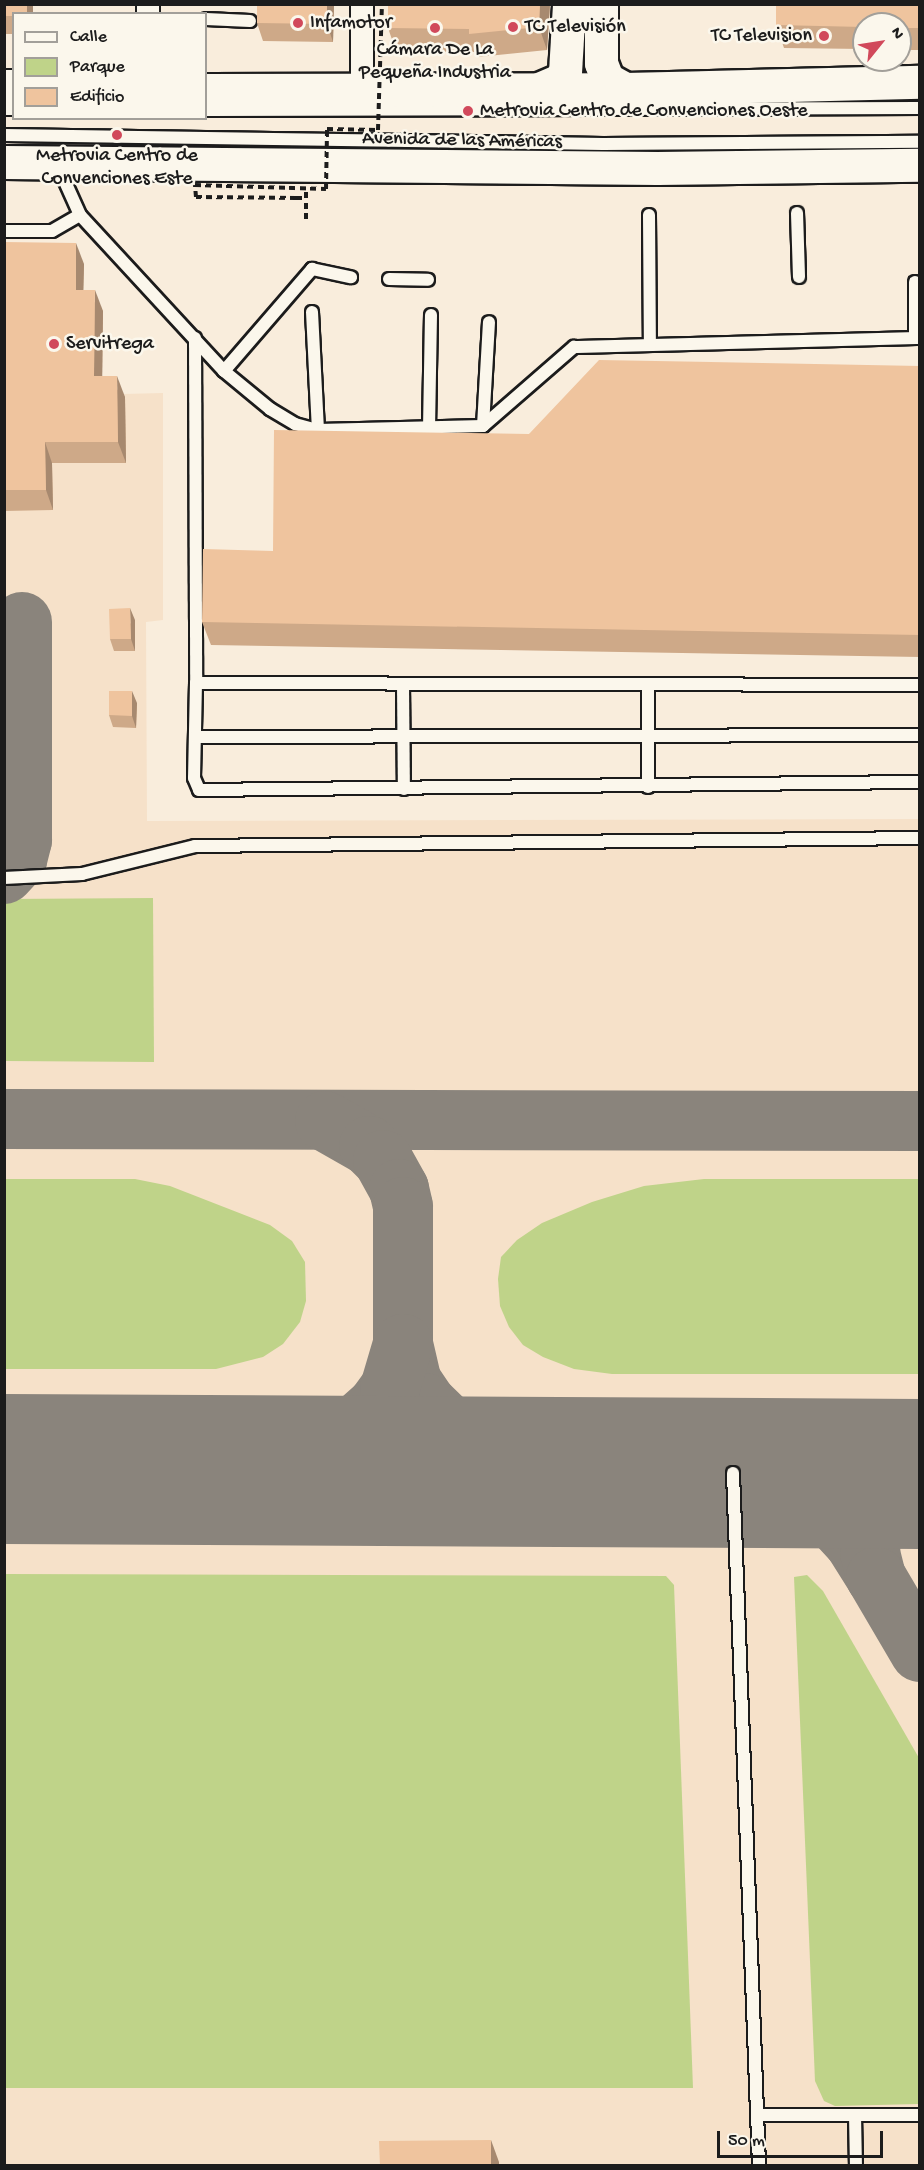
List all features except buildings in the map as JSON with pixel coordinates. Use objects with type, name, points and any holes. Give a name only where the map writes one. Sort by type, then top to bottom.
[{"type":"main road","points":[[539,89],[560,80],[565,72],[569,4]]},
{"type":"main road","points":[[601,4],[601,63],[608,79],[625,89]]},
{"type":"main road","points":[[207,90],[625,89],[920,81]]},
{"type":"main road","name":"Avenida de las Américas","points":[[4,162],[657,168],[920,165]]},
{"type":"street","points":[[362,4],[362,90]]},
{"type":"lane","points":[[207,19],[250,21]]},
{"type":"lane","name":"Avenida de las Américas","points":[[207,110],[920,108]]},
{"type":"lane","name":"Avenida de las Américas","points":[[4,135],[603,144],[920,142]]},
{"type":"lane","points":[[56,162],[80,215],[224,370],[270,409],[295,424],[318,430],[483,426],[574,347],[917,338],[915,282]]},
{"type":"lane","points":[[797,213],[799,277]]},
{"type":"lane","points":[[650,214],[650,345]]},
{"type":"lane","points":[[4,231],[52,231],[80,215]]},
{"type":"lane","points":[[224,370],[312,269],[351,277]]},
{"type":"lane","points":[[389,279],[428,280]]},
{"type":"lane","points":[[312,312],[318,430]]},
{"type":"lane","points":[[429,429],[431,315]]},
{"type":"lane","points":[[483,426],[489,322]]},
{"type":"lane","points":[[195,338],[196,737],[194,782],[199,790],[648,787],[920,782]]},
{"type":"lane","points":[[196,683],[920,685]]},
{"type":"lane","points":[[403,684],[404,789]]},
{"type":"lane","points":[[648,684],[648,787]]},
{"type":"lane","points":[[196,737],[920,735]]},
{"type":"lane","points":[[4,878],[82,874],[195,846],[920,838]]},
{"type":"lane","points":[[733,1473],[759,2166]]},
{"type":"lane","points":[[757,2115],[920,2115]]},
{"type":"lane","points":[[855,2115],[856,2166]]},
{"type":"path","points":[[306,198],[195,197],[195,185],[326,189],[327,129],[378,130],[382,4]]},
{"type":"shaded area","points":[[163,393],[163,620],[146,622],[147,821],[919,819],[919,2165],[5,2165],[4,397]]},
{"type":"green space","points":[[153,898],[154,1062],[5,1061],[5,899]]},
{"type":"green space","points":[[4,1179],[135,1179],[170,1186],[270,1225],[292,1241],[305,1262],[306,1301],[300,1322],[283,1344],[263,1357],[216,1369],[5,1369]]},
{"type":"green space","points":[[704,1179],[919,1179],[919,1374],[612,1374],[574,1369],[543,1357],[523,1345],[509,1327],[500,1306],[498,1279],[501,1257],[517,1240],[542,1223],[592,1202],[644,1186]]},
{"type":"green space","points":[[5,1574],[666,1576],[674,1585],[693,2088],[5,2088]]},
{"type":"green space","points":[[807,1575],[823,1591],[919,1758],[919,2104],[835,2106],[824,2101],[815,2081],[794,1577]]},
{"type":"taxiway","points":[[4,874],[17,860],[22,840],[22,622]]},
{"type":"taxiway","points":[[4,1119],[920,1121]]},
{"type":"taxiway","points":[[325,1121],[369,1146],[383,1160],[399,1189],[403,1207],[403,1344],[412,1382],[426,1403],[464,1440],[485,1451],[528,1466],[569,1474]]},
{"type":"taxiway","points":[[246,1472],[289,1463],[340,1439],[377,1406],[390,1388],[403,1344]]},
{"type":"taxiway","points":[[733,1473],[780,1483],[819,1504],[854,1542],[876,1577]]},
{"type":"taxiway","points":[[920,1481],[895,1494],[886,1504],[871,1535],[870,1553],[876,1577],[920,1652]]},
{"type":"runway","points":[[4,1469],[920,1474]]},
{"type":"place","name":"Infamotor","points":[[298,23]]},
{"type":"place","name":"TC Televisión","points":[[513,27]]},
{"type":"place","name":"Cámara De La Pequeña Industria","points":[[435,28]]},
{"type":"place","name":"TC Television","points":[[824,36]]},
{"type":"place","name":"Metrovia Centro de Convenciones Oeste","points":[[468,111]]},
{"type":"place","name":"Metrovia Centro de Convenciones Este","points":[[117,135]]},
{"type":"place","name":"Servitrega","points":[[54,344]]}]
